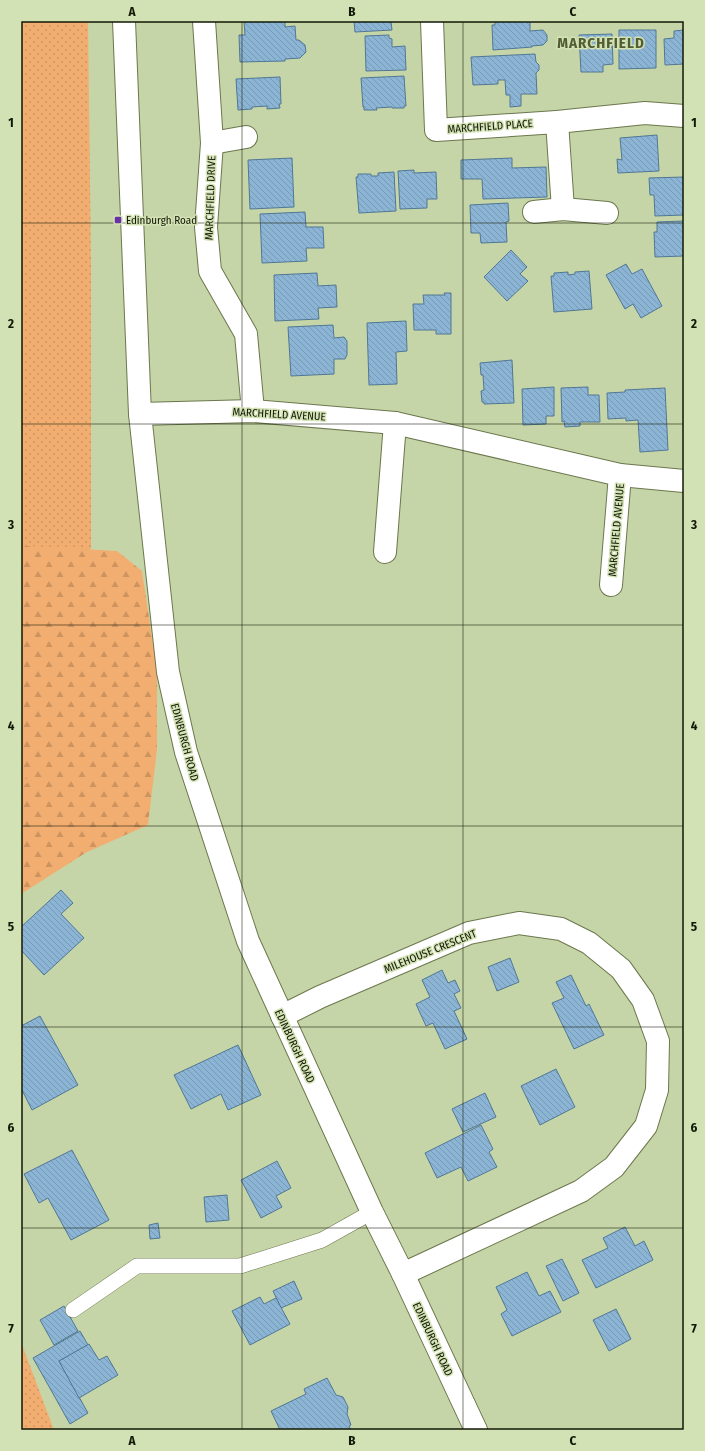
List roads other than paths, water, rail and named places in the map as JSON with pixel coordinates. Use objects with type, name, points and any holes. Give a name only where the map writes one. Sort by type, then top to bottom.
[{"type":"street","name":"EDINBURGH ROAD","points":[[124,21],[140,414],[168,672],[186,752],[248,941],[372,1212],[403,1274],[476,1430]]},
{"type":"street","name":"MARCHFIELD DRIVE","points":[[204,21],[212,143],[206,227],[210,272],[246,334],[253,411]]},
{"type":"street","name":"MARCHFIELD PLACE","points":[[432,21],[436,130],[557,122],[645,113],[684,116]]},
{"type":"street","points":[[557,122],[563,209]]},
{"type":"street","name":"MARCHFIELD DRIVE","points":[[212,143],[246,137]]},
{"type":"street","points":[[534,212],[563,209],[607,213]]},
{"type":"street","name":"MARCHFIELD AVENUE","points":[[140,414],[253,411],[395,423],[620,476],[684,481]]},
{"type":"street","points":[[385,552],[395,423]]},
{"type":"street","name":"MARCHFIELD AVENUE","points":[[611,585],[620,476]]},
{"type":"street","name":"MILEHOUSE CRESCENT","points":[[282,1016],[320,997],[469,933],[519,923],[561,929],[589,943],[621,969],[643,1000],[658,1041],[657,1090],[646,1126],[614,1167],[581,1190],[403,1274]]},
{"type":"lane","points":[[73,1310],[137,1266],[240,1266],[322,1240],[372,1212]]},
{"type":"place","name":"Edinburgh Road","points":[[118,220]]},
{"type":"district","name":"MARCHFIELD","points":[[601,43]]}]
